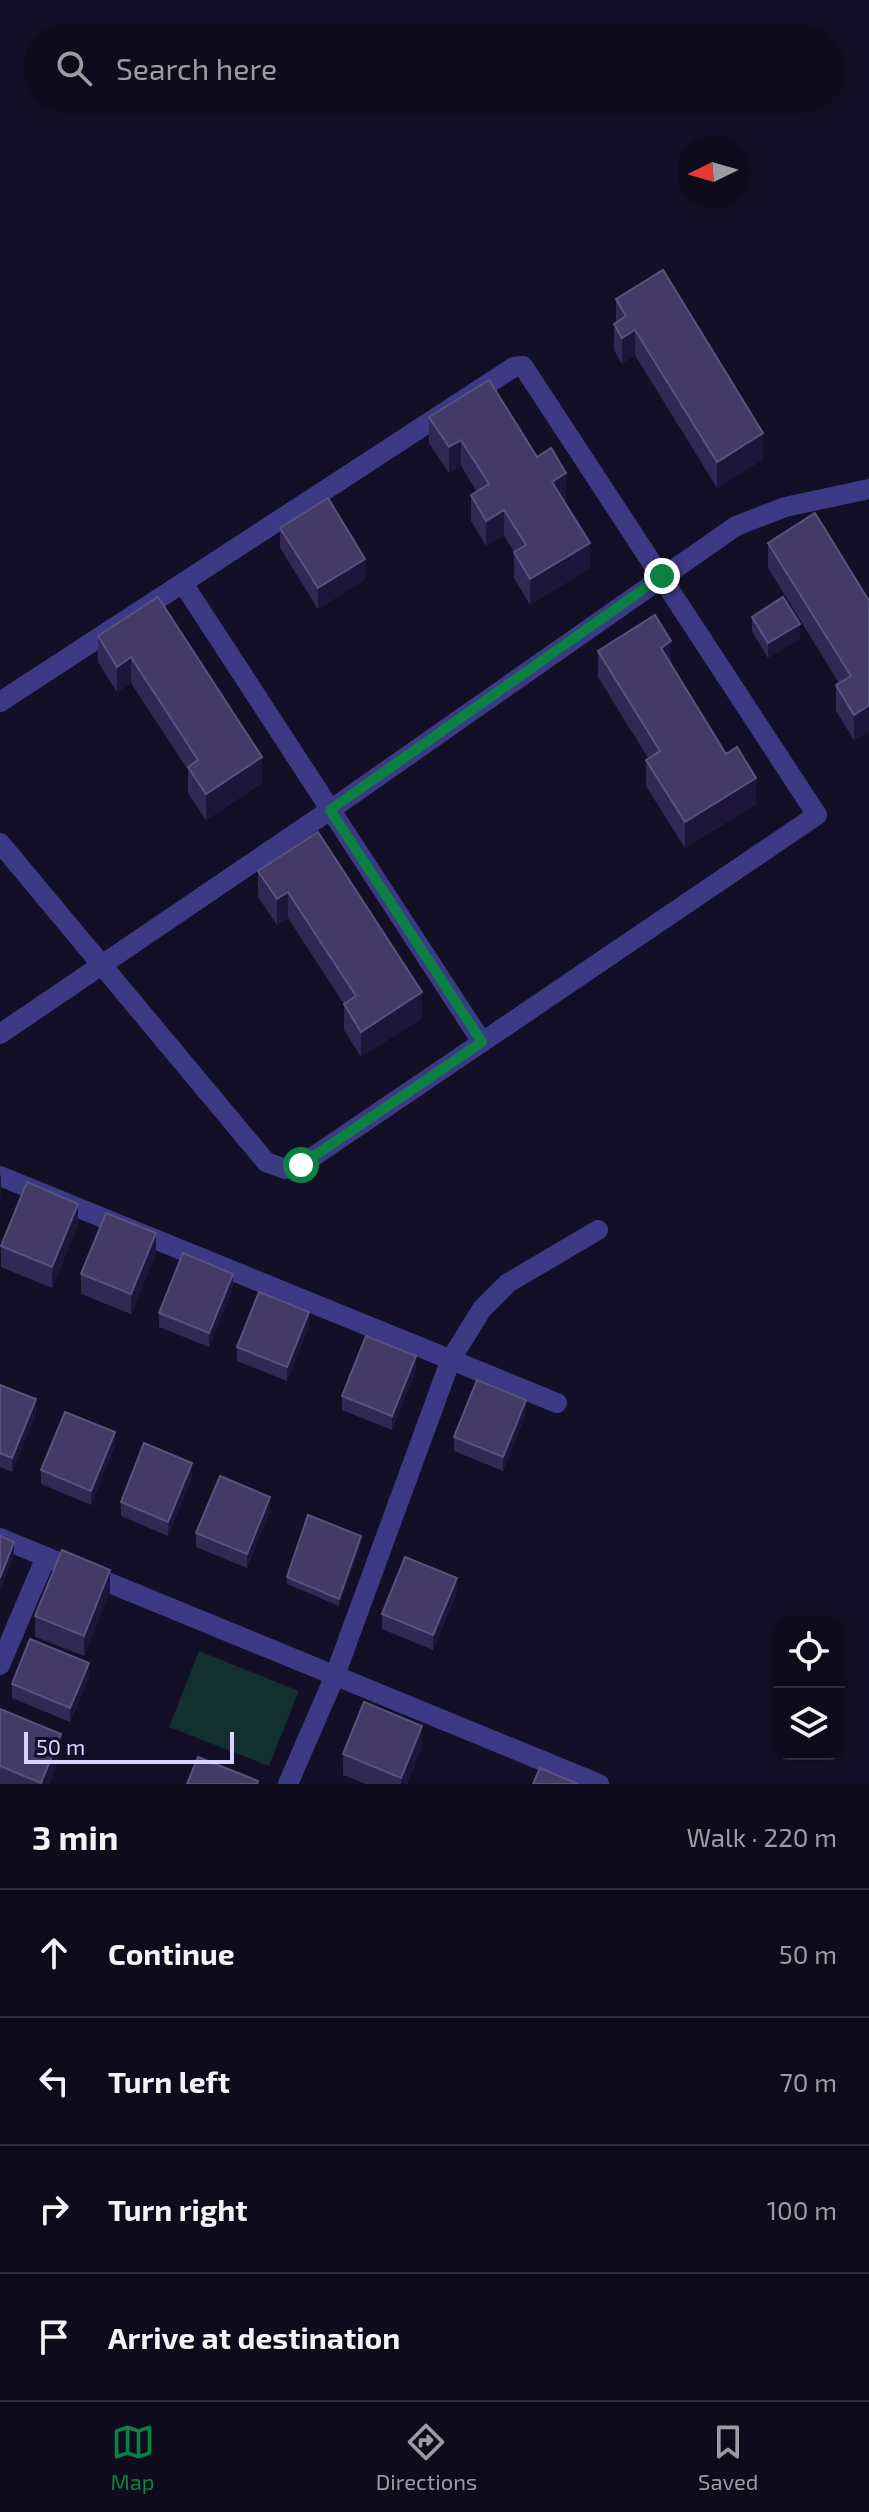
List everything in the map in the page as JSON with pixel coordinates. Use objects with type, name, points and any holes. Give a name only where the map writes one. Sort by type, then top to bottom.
[{"type":"street","points":[[0,702],[184,585],[514,367],[523,366],[817,815],[301,1165],[285,1169],[266,1162],[0,843]]},
{"type":"street","points":[[0,1034],[330,810],[736,526],[785,507],[869,489]]},
{"type":"street","points":[[184,585],[482,1042]]},
{"type":"street","points":[[0,1176],[557,1403]]},
{"type":"street","points":[[288,1784],[334,1678],[451,1359],[482,1309],[508,1283],[598,1230]]},
{"type":"street","points":[[0,1538],[334,1678],[599,1784]]},
{"type":"street","points":[[0,1665],[46,1557]]},
{"type":"green space","points":[[199,1651],[299,1691],[269,1766],[169,1727]]},
{"type":"building","points":[[663,270],[763,433],[717,462],[635,330],[622,338],[614,324],[626,316],[616,299]]},
{"type":"building","points":[[489,380],[537,457],[551,448],[566,473],[552,482],[590,543],[530,579],[514,552],[526,545],[504,510],[486,521],[471,495],[489,484],[461,440],[449,447],[429,417]]},
{"type":"building","points":[[328,498],[365,559],[318,588],[280,528]]},
{"type":"building","points":[[815,513],[869,601],[869,705],[854,715],[836,685],[851,676],[768,543]]},
{"type":"building","points":[[158,597],[262,757],[206,794],[188,767],[198,760],[131,657],[117,667],[98,636]]},
{"type":"building","points":[[783,597],[800,624],[768,643],[752,617]]},
{"type":"building","points":[[655,615],[671,641],[661,648],[726,754],[737,747],[756,778],[685,822],[646,760],[660,751],[598,651]]},
{"type":"building","points":[[318,832],[422,992],[361,1032],[344,1004],[356,996],[288,892],[277,899],[258,871]]},
{"type":"building","points":[[27,1182],[78,1204],[52,1267],[1,1246]]},
{"type":"building","points":[[106,1213],[156,1233],[131,1294],[81,1274]]},
{"type":"building","points":[[183,1253],[233,1274],[209,1333],[159,1313]]},
{"type":"building","points":[[259,1292],[309,1312],[287,1367],[237,1347]]},
{"type":"building","points":[[366,1336],[416,1356],[392,1416],[342,1396]]},
{"type":"building","points":[[477,1380],[526,1400],[503,1457],[454,1437]]},
{"type":"building","points":[[0,1385],[36,1399],[12,1458],[0,1453]]},
{"type":"building","points":[[65,1412],[115,1432],[91,1491],[41,1470]]},
{"type":"building","points":[[144,1443],[192,1463],[168,1522],[121,1502]]},
{"type":"building","points":[[220,1476],[270,1497],[247,1554],[196,1533]]},
{"type":"building","points":[[308,1515],[361,1536],[339,1599],[287,1577]]},
{"type":"building","points":[[0,1536],[14,1542],[0,1578]]},
{"type":"building","points":[[62,1550],[110,1570],[84,1636],[35,1616]]},
{"type":"building","points":[[405,1557],[457,1578],[433,1635],[382,1614]]},
{"type":"building","points":[[30,1639],[89,1663],[70,1708],[12,1684]]},
{"type":"building","points":[[364,1702],[422,1726],[401,1778],[343,1754]]},
{"type":"building","points":[[0,1709],[61,1734],[41,1783],[0,1766]]},
{"type":"building","points":[[198,1757],[258,1781],[257,1784],[187,1784]]},
{"type":"building","points":[[540,1768],[578,1784],[533,1784]]},
{"type":"route","points":[[301,1165],[482,1042],[330,810],[662,576]]}]
